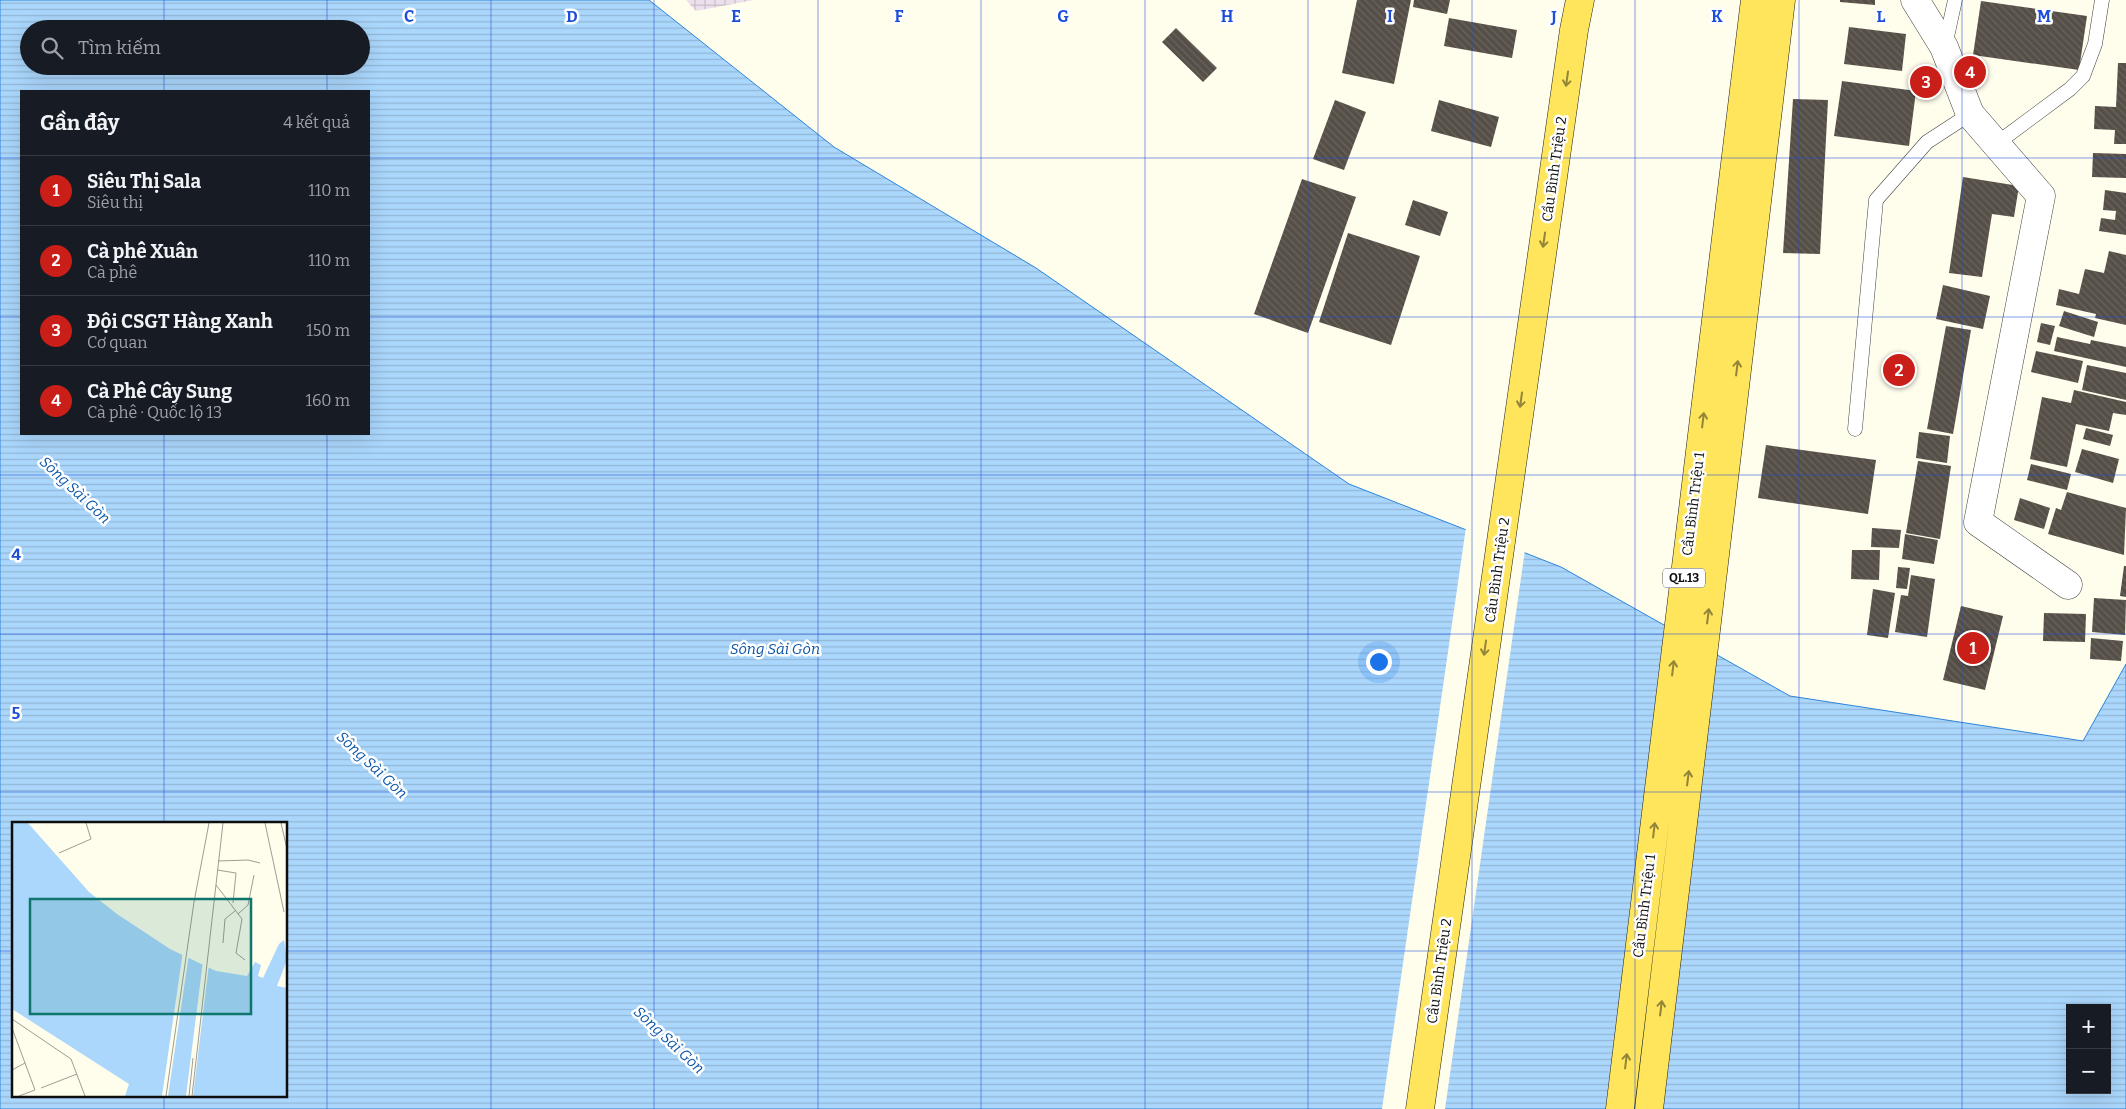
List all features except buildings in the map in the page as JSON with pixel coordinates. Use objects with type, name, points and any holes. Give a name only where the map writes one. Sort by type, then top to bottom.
[{"type":"main road","name":"Cầu Bình Triệu 2","points":[[1420,1109],[1574,30],[1580,0]]},
{"type":"main road","name":"Cầu Bình Triệu 1","points":[[1620,1109],[1755,0]]},
{"type":"main road","name":"Cầu Bình Triệu 1","points":[[1649,1109],[1781,0]]},
{"type":"street","points":[[1914,0],[1944,47],[1970,114],[2041,196],[1978,522],[2068,585]]},
{"type":"lane","points":[[1944,47],[1955,0]]},
{"type":"lane","points":[[1996,144],[2070,89],[2083,76],[2091,59],[2095,44],[2102,0]]},
{"type":"lane","points":[[1855,429],[1876,200],[1927,142],[1970,114]]},
{"type":"shaded area","points":[[686,0],[754,0],[696,11]]},
{"type":"water","name":"Sông Sài Gòn","points":[[0,0],[649,0],[834,147],[1036,268],[1349,484],[1561,567],[1790,696],[2083,741],[2126,664],[2126,1109],[0,1109]]},
{"type":"pier","points":[[1466,527],[1525,550],[1445,1109],[1382,1109]]},
{"type":"place","name":"Cà Phê Cây Sung","points":[[1970,72]]},
{"type":"place","name":"Đội CSGT Hàng Xanh","points":[[1926,82]]},
{"type":"place","name":"Cà phê Xuân","points":[[1899,370]]},
{"type":"place","name":"Siêu Thị Sala","points":[[1973,648]]}]
